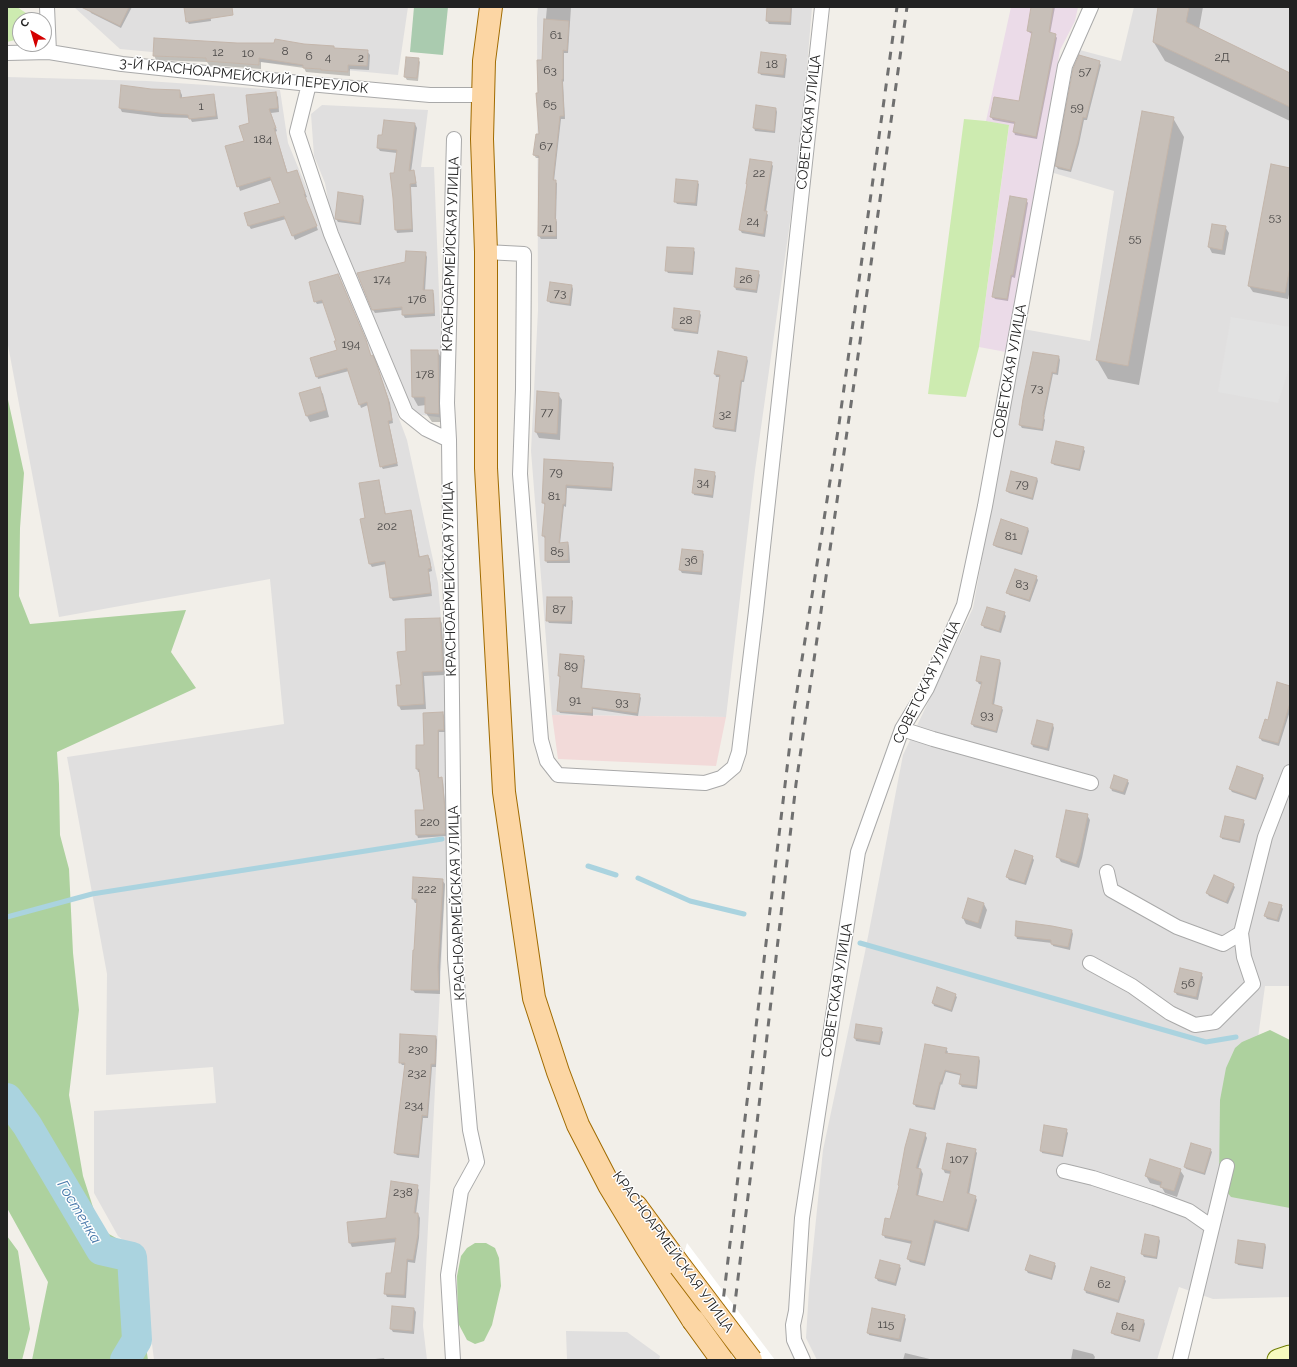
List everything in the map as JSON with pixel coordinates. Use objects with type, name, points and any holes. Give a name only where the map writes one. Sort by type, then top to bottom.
[{"type":"main road","name":"КРАСНОАРМЕЙСКАЯ УЛИЦА","points":[[491,7],[484,61],[482,139],[486,252],[486,468],[504,792],[534,998],[558,1072],[578,1125],[609,1185],[693,1320],[722,1360]]},
{"type":"main road","name":"КРАСНОАРМЕЙСКАЯ УЛИЦА","points":[[522,914],[557,1041],[606,1158],[624,1189],[751,1360]]},
{"type":"main road","points":[[1278,1360],[1290,1356]]},
{"type":"street","name":"СОВЕТСКАЯ УЛИЦА","points":[[486,252],[524,254],[523,388],[520,474],[540,740],[547,761],[558,775],[705,783],[721,778],[734,767],[739,752],[757,603],[822,7]]},
{"type":"street","name":"СОВЕТСКАЯ УЛИЦА","points":[[802,1360],[794,1340],[793,1325],[796,1311],[802,1218],[858,852],[902,729],[927,688],[964,605],[985,506],[1065,66],[1091,7]]},
{"type":"street","name":"3-Й КРАСНОАРМЕЙСКИЙ ПЕРЕУЛОК","points":[[7,53],[49,52],[122,64],[309,84],[430,94],[483,95]]},
{"type":"street","points":[[309,84],[297,132],[332,234],[406,413],[426,429],[449,440]]},
{"type":"street","name":"КРАСНОАРМЕЙСКАЯ УЛИЦА","points":[[453,1360],[448,1274],[461,1192],[477,1162],[470,1130],[456,959],[448,403],[454,139]]},
{"type":"street","points":[[902,729],[932,739],[1091,783]]},
{"type":"street","points":[[1090,963],[1132,986],[1170,1013],[1195,1025],[1215,1022],[1253,984],[1244,957],[1241,933],[1265,837],[1290,772]]},
{"type":"street","points":[[1107,872],[1111,890],[1177,927],[1223,944],[1241,933]]},
{"type":"street","points":[[1180,1360],[1226,1166]]},
{"type":"street","points":[[1064,1171],[1094,1178],[1189,1211],[1212,1227]]},
{"type":"shaded area","points":[[74,7],[408,7],[398,75],[120,49]]},
{"type":"shaded area","points":[[538,7],[812,7],[800,151],[755,470],[726,717],[552,715],[531,451],[538,310]]},
{"type":"shaded area","points":[[1011,7],[1078,7],[1075,21],[1060,50],[1006,352],[979,347],[1009,126],[986,121]]},
{"type":"shaded area","points":[[1134,7],[1290,7],[1290,986],[1265,986],[1240,1171],[1290,1183],[1290,1297],[1213,1299],[1179,1287],[1157,1360],[817,1360],[806,1338],[809,1289],[823,1150],[865,952],[903,755],[973,608],[1023,329],[1090,341],[1114,191],[1047,171],[1076,49],[1121,61]]},
{"type":"shaded area","points":[[7,77],[147,81],[280,90],[288,143],[372,346],[407,440],[438,583],[443,644],[448,831],[423,1326],[427,1360],[154,1360],[141,1255],[118,1236],[94,1193],[94,1111],[216,1103],[213,1067],[106,1075],[107,974],[67,757],[284,724],[270,579],[59,617],[7,340]]},
{"type":"shaded area","points":[[322,105],[428,110],[421,167],[434,167],[444,418],[415,414],[409,408],[399,377],[333,228],[325,183],[314,156],[311,114]]},
{"type":"shaded area","points":[[1231,317],[1290,327],[1290,365],[1278,403],[1218,392]]},
{"type":"shaded area","points":[[552,715],[726,717],[716,766],[558,759]]},
{"type":"shaded area","points":[[566,1331],[627,1332],[660,1356],[659,1360],[567,1360]]},
{"type":"green space","points":[[7,7],[17,7],[24,12],[12,12],[12,41],[7,42]]},
{"type":"green space","points":[[414,7],[448,7],[443,55],[410,52]]},
{"type":"green space","points":[[964,119],[1009,125],[979,347],[966,397],[928,394]]},
{"type":"green space","points":[[7,395],[24,473],[20,528],[19,596],[30,624],[186,610],[171,652],[196,688],[57,752],[60,835],[69,869],[73,953],[79,1010],[69,1095],[83,1176],[100,1229],[141,1252],[142,1321],[148,1360],[32,1360],[48,1282],[7,1208]]},
{"type":"green space","points":[[1270,1030],[1290,1040],[1290,1208],[1231,1197],[1219,1182],[1220,1100],[1226,1068],[1235,1048],[1242,1042]]},
{"type":"green space","points":[[7,1236],[18,1251],[30,1329],[22,1360],[7,1360]]},
{"type":"green space","points":[[475,1243],[486,1243],[495,1248],[499,1258],[501,1286],[492,1325],[484,1341],[475,1344],[467,1340],[458,1323],[457,1276],[461,1256],[467,1248]]},
{"type":"pier","points":[[687,1243],[775,1360],[739,1360],[680,1266]]},
{"type":"building","points":[[81,7],[129,7],[120,26]]},
{"type":"building","points":[[184,7],[232,7],[233,15],[186,22]]},
{"type":"building","points":[[767,7],[791,7],[790,22],[766,21]]},
{"type":"building","points":[[1031,7],[1053,7],[1049,32],[1056,34],[1036,137],[1013,132],[1015,122],[990,117],[994,97],[1019,101],[1032,32],[1027,31]]},
{"type":"building","points":[[1158,7],[1189,7],[1186,22],[1290,73],[1290,107],[1153,42]]},
{"type":"building","points":[[544,19],[569,21],[567,51],[563,50],[562,79],[564,116],[560,116],[553,180],[556,180],[556,236],[538,236],[539,156],[533,155],[536,134],[539,134],[536,93],[538,93],[537,60],[542,60]]},
{"type":"building","points":[[154,38],[237,43],[274,43],[275,39],[304,44],[334,46],[334,48],[368,50],[367,66],[348,65],[348,72],[303,68],[303,65],[259,58],[259,65],[206,61],[206,58],[153,56]]},
{"type":"building","points":[[761,52],[786,55],[783,75],[758,73]]},
{"type":"building","points":[[1079,55],[1100,61],[1086,118],[1083,117],[1070,170],[1055,166],[1073,69]]},
{"type":"building","points":[[406,57],[419,58],[417,78],[404,77]]},
{"type":"building","points":[[121,85],[151,89],[180,90],[180,98],[214,94],[216,116],[189,119],[188,115],[119,108]]},
{"type":"building","points":[[276,92],[278,108],[269,109],[276,128],[274,128],[287,173],[297,170],[305,193],[304,194],[317,226],[292,236],[284,216],[248,226],[244,213],[280,203],[270,177],[237,187],[225,146],[244,141],[239,126],[249,123],[246,95]]},
{"type":"building","points":[[756,105],[776,108],[774,131],[753,128]]},
{"type":"building","points":[[1142,111],[1174,117],[1128,366],[1096,360]]},
{"type":"building","points":[[384,120],[415,123],[409,171],[414,170],[416,183],[410,184],[412,229],[395,230],[390,173],[394,173],[397,150],[377,148],[378,135],[382,135]]},
{"type":"building","points":[[750,159],[772,162],[764,211],[767,211],[763,234],[739,230]]},
{"type":"building","points":[[1271,164],[1290,168],[1290,267],[1285,293],[1248,286]]},
{"type":"building","points":[[676,179],[698,181],[695,203],[674,202]]},
{"type":"building","points":[[338,192],[363,196],[359,223],[335,219]]},
{"type":"building","points":[[1010,196],[1027,199],[1007,299],[992,297]]},
{"type":"building","points":[[1212,224],[1226,226],[1222,250],[1208,247]]},
{"type":"building","points":[[667,247],[694,248],[692,272],[665,271]]},
{"type":"building","points":[[406,251],[426,252],[423,290],[433,290],[434,313],[402,315],[402,307],[372,310],[357,273],[405,262]]},
{"type":"building","points":[[736,268],[759,271],[756,290],[734,287]]},
{"type":"building","points":[[338,274],[366,340],[371,356],[373,355],[377,365],[388,399],[392,420],[388,421],[397,463],[380,467],[367,402],[359,405],[347,368],[316,377],[310,358],[337,350],[334,341],[336,341],[322,300],[314,302],[309,282]]},
{"type":"building","points":[[550,282],[572,285],[569,304],[547,301]]},
{"type":"building","points":[[674,308],[700,311],[697,332],[672,328]]},
{"type":"building","points":[[411,350],[438,350],[439,414],[425,413],[425,397],[412,397]]},
{"type":"building","points":[[718,351],[747,357],[743,380],[741,380],[734,430],[713,427],[720,375],[714,374]]},
{"type":"building","points":[[1033,352],[1059,356],[1056,373],[1052,372],[1043,416],[1042,429],[1019,425]]},
{"type":"building","points":[[320,387],[326,410],[306,416],[299,393]]},
{"type":"building","points":[[537,391],[559,393],[557,434],[535,432]]},
{"type":"building","points":[[1056,441],[1084,447],[1079,469],[1051,463]]},
{"type":"building","points":[[544,459],[613,463],[611,488],[566,485],[565,504],[563,504],[559,543],[568,542],[568,560],[545,561],[545,536],[542,536],[545,503],[542,503]]},
{"type":"building","points":[[695,469],[715,472],[712,495],[692,493]]},
{"type":"building","points":[[1011,471],[1037,478],[1032,498],[1006,491]]},
{"type":"building","points":[[379,480],[385,514],[411,510],[419,557],[428,555],[431,568],[428,569],[431,593],[390,598],[385,561],[369,564],[360,519],[365,518],[359,483]]},
{"type":"building","points":[[1001,519],[1028,528],[1021,553],[993,545]]},
{"type":"building","points":[[682,549],[703,551],[701,572],[679,570]]},
{"type":"building","points":[[1015,569],[1037,576],[1029,600],[1006,593]]},
{"type":"building","points":[[547,597],[572,597],[571,621],[546,621]]},
{"type":"building","points":[[987,607],[1005,612],[999,631],[981,625]]},
{"type":"building","points":[[440,618],[443,671],[422,672],[424,704],[398,706],[396,685],[401,685],[397,652],[406,651],[405,619]]},
{"type":"building","points":[[560,654],[584,656],[581,688],[640,694],[637,713],[592,707],[592,713],[557,711]]},
{"type":"building","points":[[981,656],[1000,660],[992,704],[1002,707],[996,731],[971,724],[982,682],[976,681]]},
{"type":"building","points":[[1277,682],[1290,686],[1290,703],[1278,743],[1259,738],[1265,719],[1268,720]]},
{"type":"building","points":[[443,712],[444,730],[438,730],[438,778],[442,777],[445,811],[445,834],[416,835],[415,810],[424,810],[419,769],[416,769],[416,745],[424,745],[423,713]]},
{"type":"building","points":[[1037,720],[1053,724],[1047,748],[1031,744]]},
{"type":"building","points":[[1237,766],[1263,775],[1255,798],[1229,789]]},
{"type":"building","points":[[1114,775],[1128,780],[1123,792],[1110,788]]},
{"type":"building","points":[[1066,810],[1088,814],[1080,853],[1076,864],[1056,857]]},
{"type":"building","points":[[1225,816],[1244,820],[1239,841],[1220,837]]},
{"type":"building","points":[[1015,850],[1033,856],[1024,883],[1006,877]]},
{"type":"building","points":[[1214,875],[1234,884],[1226,902],[1206,893]]},
{"type":"building","points":[[413,877],[443,879],[438,967],[439,990],[411,990],[417,899],[412,899]]},
{"type":"building","points":[[968,898],[984,903],[978,923],[962,918]]},
{"type":"building","points":[[1269,902],[1282,905],[1277,920],[1264,916]]},
{"type":"building","points":[[1016,921],[1072,930],[1068,947],[1051,944],[1051,940],[1015,936]]},
{"type":"building","points":[[1180,968],[1202,973],[1196,997],[1174,992]]},
{"type":"building","points":[[937,987],[956,994],[951,1010],[932,1003]]},
{"type":"building","points":[[856,1024],[882,1028],[879,1042],[854,1038]]},
{"type":"building","points":[[400,1034],[436,1036],[435,1064],[431,1064],[427,1116],[422,1115],[418,1155],[394,1153],[405,1063],[399,1063]]},
{"type":"building","points":[[925,1044],[947,1048],[945,1053],[979,1057],[976,1086],[959,1084],[961,1074],[945,1070],[933,1108],[913,1104]]},
{"type":"building","points":[[1044,1125],[1067,1129],[1062,1155],[1040,1151]]},
{"type":"building","points":[[910,1129],[926,1133],[916,1168],[921,1169],[916,1195],[943,1202],[951,1171],[942,1169],[947,1143],[976,1149],[967,1193],[976,1196],[967,1229],[934,1220],[924,1263],[907,1259],[912,1241],[882,1235],[885,1218],[890,1219],[899,1186],[905,1147]]},
{"type":"building","points":[[1191,1143],[1211,1149],[1204,1173],[1184,1167]]},
{"type":"building","points":[[1150,1159],[1181,1169],[1174,1191],[1160,1187],[1162,1182],[1145,1176]]},
{"type":"building","points":[[391,1181],[418,1185],[414,1213],[418,1213],[418,1234],[413,1260],[407,1259],[404,1295],[384,1294],[386,1273],[391,1273],[396,1238],[349,1243],[347,1222],[386,1218]]},
{"type":"building","points":[[1145,1234],[1159,1237],[1156,1257],[1141,1254]]},
{"type":"building","points":[[1238,1240],[1265,1244],[1262,1267],[1235,1263]]},
{"type":"building","points":[[1030,1255],[1055,1263],[1051,1278],[1025,1270]]},
{"type":"building","points":[[880,1260],[900,1265],[895,1283],[875,1278]]},
{"type":"building","points":[[1091,1267],[1125,1277],[1118,1300],[1084,1290]]},
{"type":"building","points":[[392,1306],[414,1308],[412,1331],[390,1329]]},
{"type":"building","points":[[872,1308],[905,1315],[899,1339],[867,1333]]},
{"type":"building","points":[[1117,1313],[1144,1320],[1139,1340],[1111,1333]]},
{"type":"waterway","points":[[7,917],[92,894],[442,839]]},
{"type":"waterway","points":[[588,866],[616,875]]},
{"type":"waterway","points":[[638,878],[690,901],[744,914]]},
{"type":"waterway","points":[[860,943],[1206,1042],[1236,1037]]},
{"type":"waterway","name":"Гостенка","points":[[7,1098],[27,1125],[101,1250],[132,1257],[137,1340],[125,1360]]},
{"type":"railway","points":[[716,1360],[794,710],[839,424],[897,7]]},
{"type":"railway","points":[[728,1360],[796,784],[907,7]]}]
